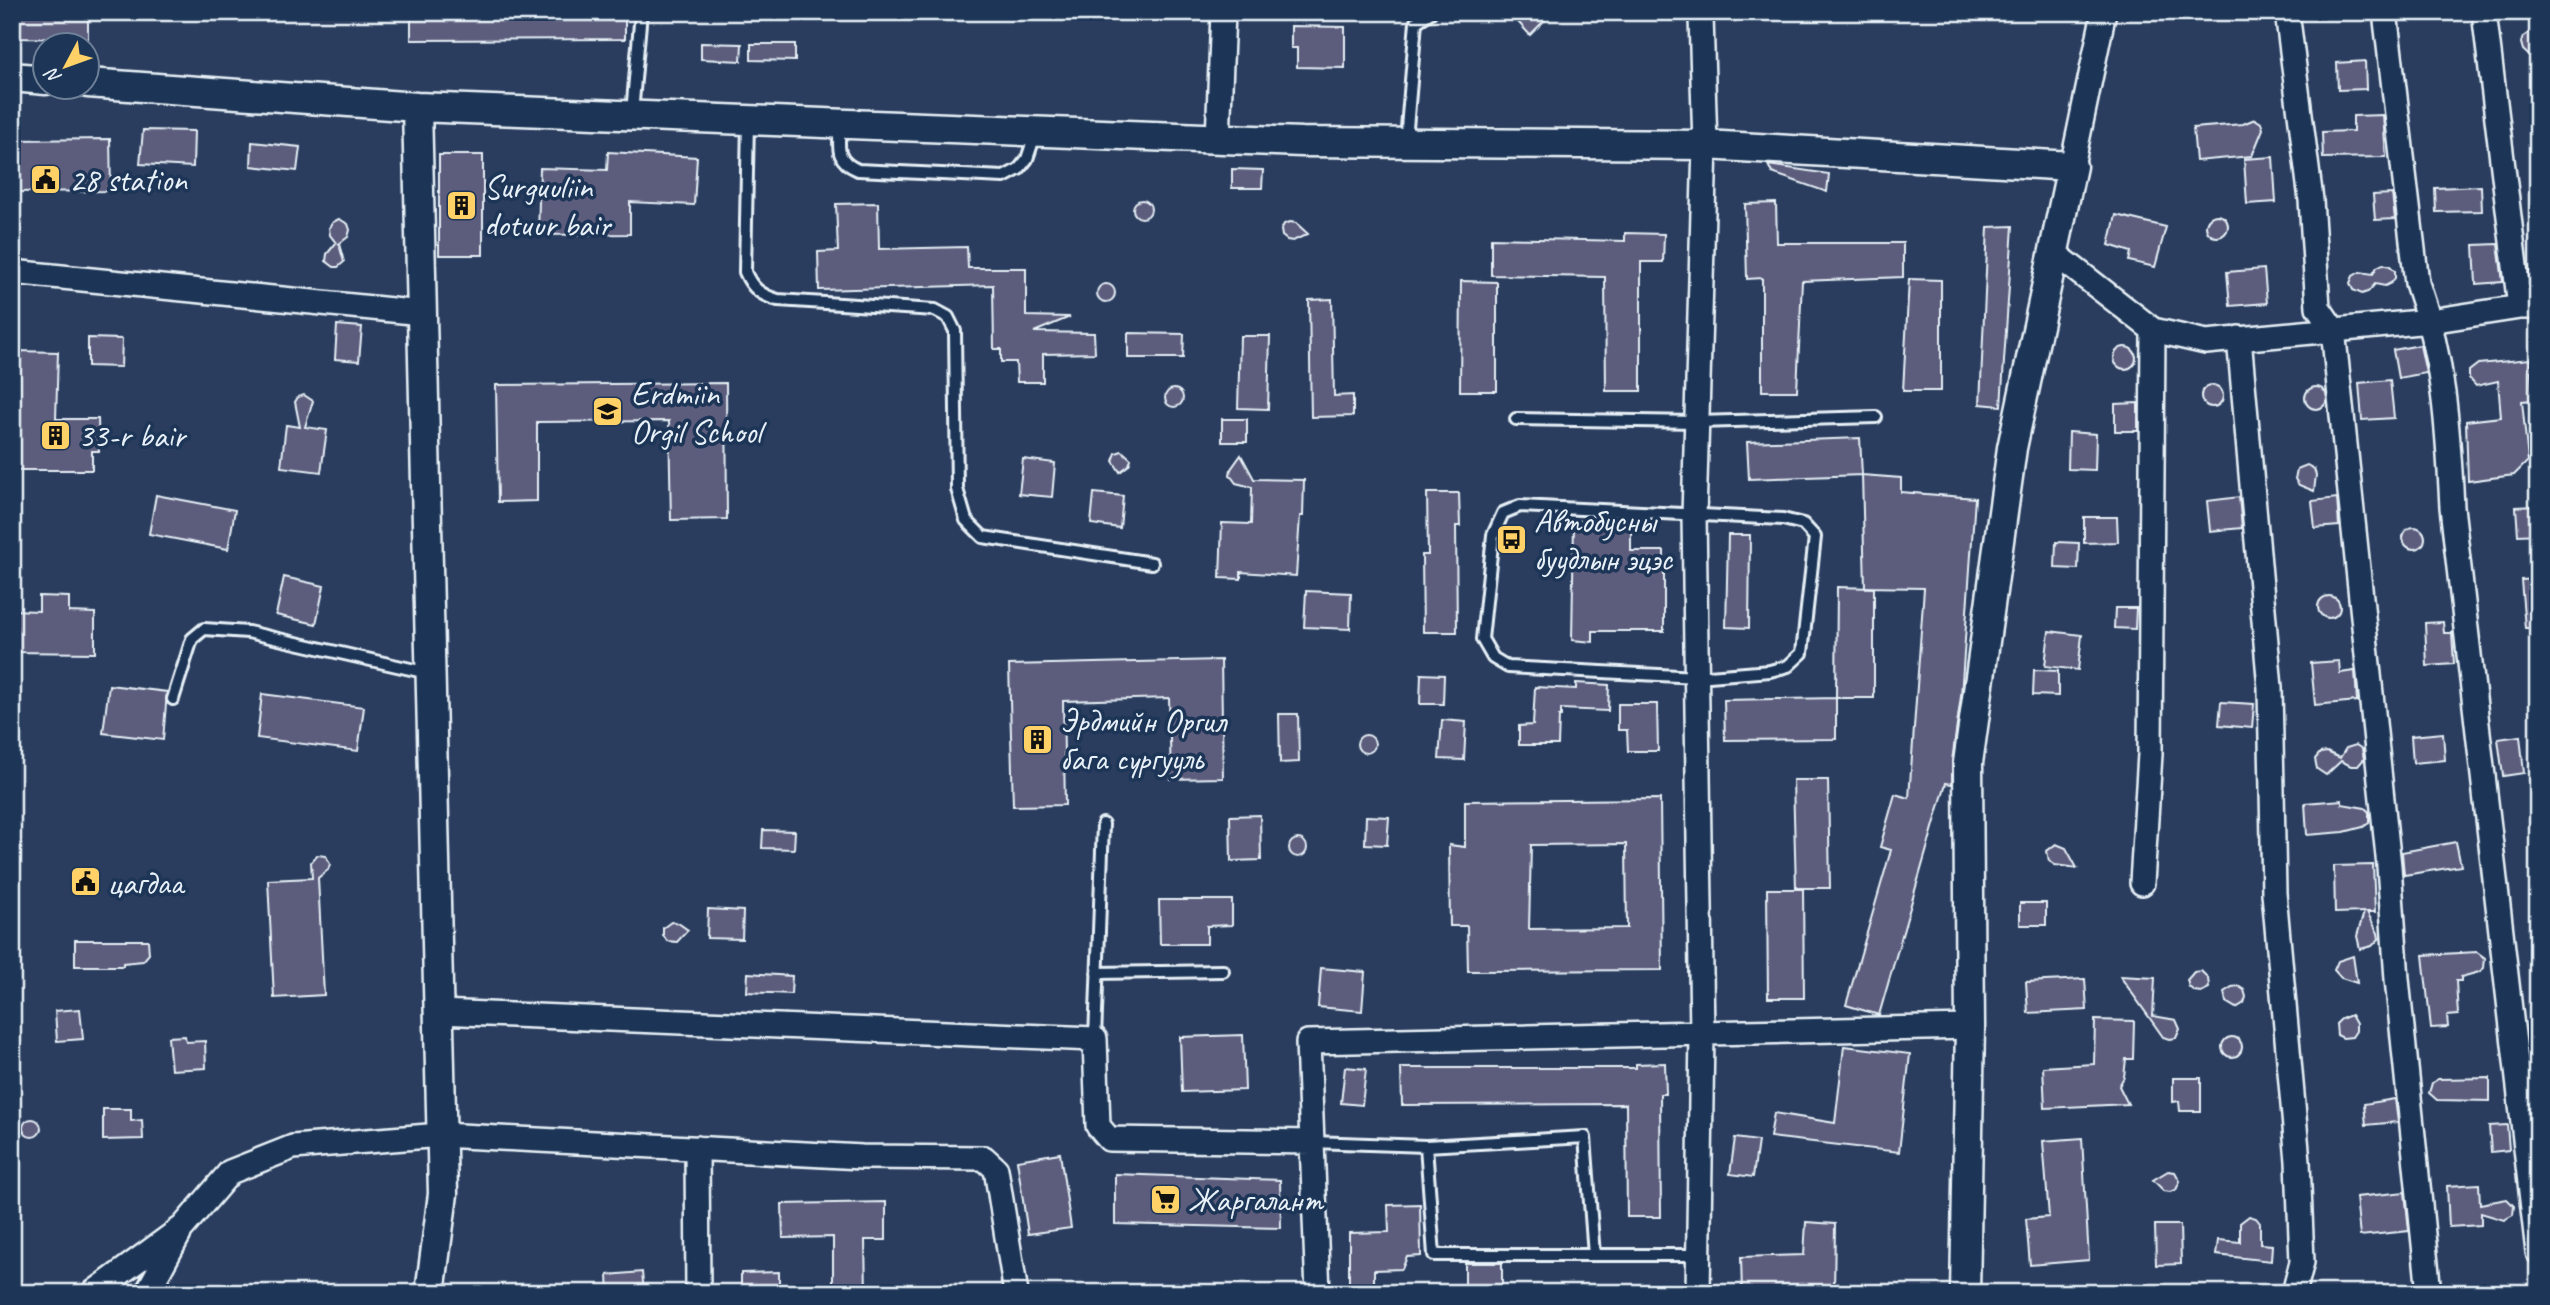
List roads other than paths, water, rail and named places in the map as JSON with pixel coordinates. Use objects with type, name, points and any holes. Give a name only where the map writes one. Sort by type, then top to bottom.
[{"type":"street","points":[[1218,139],[1223,12]]},
{"type":"street","points":[[1965,1293],[1970,1027],[1968,763],[2011,448],[2104,12]]},
{"type":"street","points":[[2287,12],[2311,200],[2318,307],[2333,329],[2389,866],[2397,979],[2429,1293]]},
{"type":"street","points":[[2385,12],[2417,283],[2430,321],[2447,408],[2452,507],[2538,1252]]},
{"type":"street","points":[[2053,252],[2152,330],[2207,342],[2430,321],[2529,307],[2484,12]]},
{"type":"street","points":[[1698,1293],[1702,1034],[1694,516],[1705,145],[1701,17]]},
{"type":"street","points":[[12,77],[32,79]]},
{"type":"street","points":[[102,84],[417,107],[748,121],[1218,139],[1705,145],[2072,166]]},
{"type":"street","points":[[417,107],[443,1194],[430,1293]]},
{"type":"street","points":[[12,272],[422,313]]},
{"type":"street","points":[[2142,883],[2150,754],[2152,330]]},
{"type":"street","points":[[2239,338],[2270,688],[2274,893],[2298,1161],[2302,1262],[2294,1293]]},
{"type":"street","points":[[438,1012],[1094,1039],[1098,1126],[1109,1139],[1312,1142]]},
{"type":"street","points":[[1318,1293],[1308,1042],[1970,1027]]},
{"type":"street","points":[[147,1293],[183,1227],[230,1172],[293,1147],[441,1135],[862,1157],[984,1158],[996,1169],[1016,1293]]},
{"type":"street","points":[[697,1148],[698,1293]]},
{"type":"street","points":[[93,1293],[183,1227]]},
{"type":"lane","points":[[632,116],[641,12]]},
{"type":"lane","points":[[1405,143],[1416,22],[1431,12]]},
{"type":"lane","points":[[748,121],[745,272],[751,286],[764,297],[778,300],[935,310],[948,317],[955,331],[957,489],[966,520],[983,537],[1152,563]]},
{"type":"lane","points":[[840,124],[839,152],[843,161],[858,170],[964,176],[1004,177],[1019,169],[1027,159],[1036,132]]},
{"type":"lane","points":[[1516,419],[1697,422],[1876,417]]},
{"type":"lane","points":[[1520,506],[1694,516],[1783,519],[1803,524],[1815,537],[1802,653],[1788,667],[1697,677],[1508,667],[1493,658],[1482,639],[1493,535],[1503,513],[1520,506]]},
{"type":"lane","points":[[173,699],[192,639],[204,629],[248,632],[430,673]]},
{"type":"lane","points":[[1094,1039],[1103,824]]},
{"type":"lane","points":[[1097,973],[1223,971]]},
{"type":"lane","points":[[1312,1142],[1426,1146],[1585,1137],[1594,1255]]},
{"type":"lane","points":[[1426,1146],[1434,1255],[1698,1255]]},
{"type":"place","name":"28 station","points":[[46,179]]},
{"type":"place","name":"Surguuliin dotuur bair","points":[[461,205]]},
{"type":"place","name":"Erdmiin Orgil School","points":[[608,412]]},
{"type":"place","name":"33-r bair","points":[[55,435]]},
{"type":"place","name":"Автобусны буудлын эцэс","points":[[1511,539]]},
{"type":"place","name":"Эрдмийн Оргил бага сургууль","points":[[1037,739]]},
{"type":"place","name":"цагдаа","points":[[85,882]]},
{"type":"place","name":"Жаргалант","points":[[1165,1199]]}]
